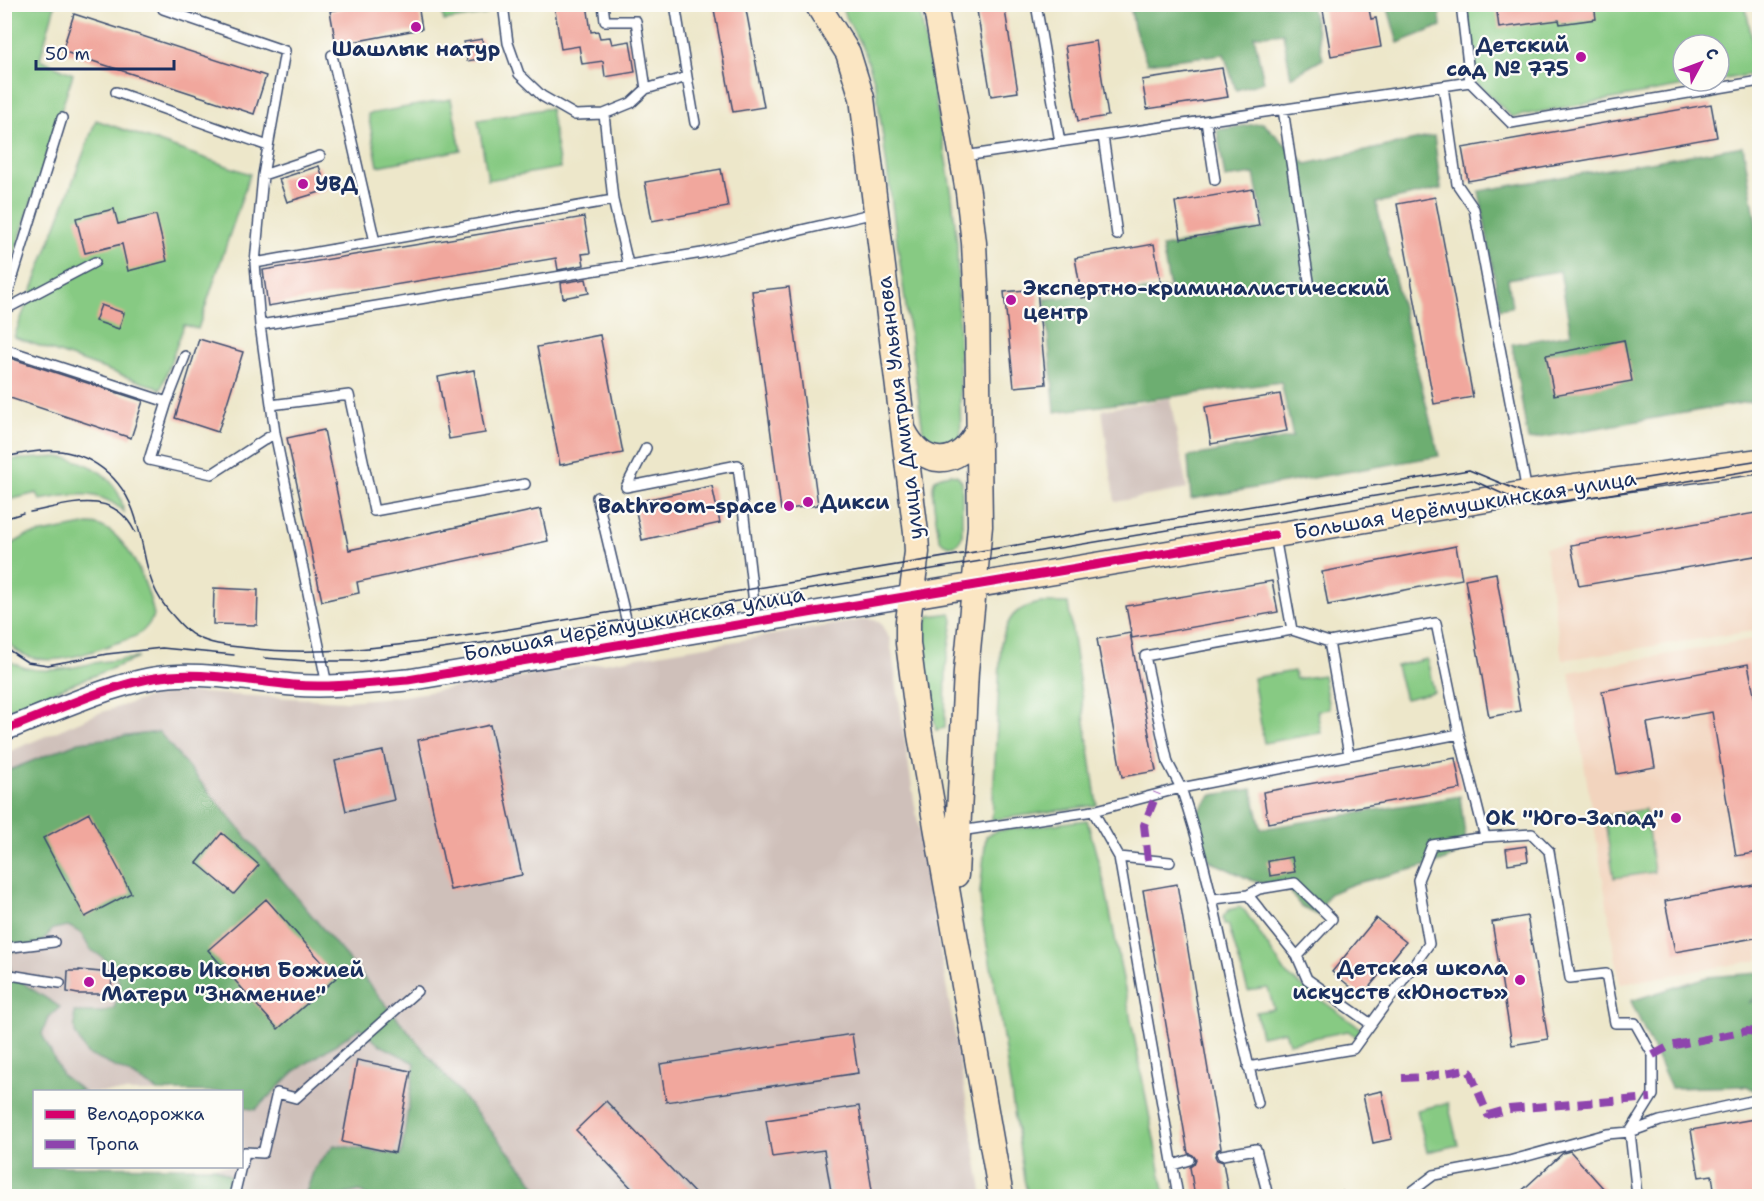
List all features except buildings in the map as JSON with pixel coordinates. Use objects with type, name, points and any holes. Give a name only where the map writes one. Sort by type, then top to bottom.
[{"type":"main road","name":"улица Дмитрия Ульянова","points":[[817,4],[848,53],[862,98],[912,494],[917,552],[908,621],[911,666],[920,735],[956,928],[1001,1197]]},
{"type":"main road","name":"улица Дмитрия Ульянова","points":[[935,4],[962,157],[974,243],[980,526],[966,671],[955,889],[956,928]]},
{"type":"main road","points":[[904,431],[918,451],[928,457],[940,459],[963,452],[977,432]]},
{"type":"main road","name":"Большая Черёмушкинская улица","points":[[911,596],[1527,493],[1760,461]]},
{"type":"main road","points":[[912,494],[924,478],[942,470],[962,471],[979,483]]},
{"type":"street","name":"Большая Черёмушкинская улица","points":[[4,730],[131,683],[169,676],[216,676],[295,685],[327,686],[408,680],[911,596]]},
{"type":"lane","points":[[162,4],[163,9],[285,51],[263,175],[255,263],[260,326],[274,433],[327,686]]},
{"type":"lane","points":[[503,4],[508,43],[519,74],[542,96],[575,115],[604,114],[631,103],[646,88],[687,77]]},
{"type":"lane","points":[[603,4],[605,21],[636,21],[646,88]]},
{"type":"lane","points":[[675,4],[695,123]]},
{"type":"lane","points":[[1036,4],[1060,142]]},
{"type":"lane","points":[[1461,4],[1470,82],[1511,123],[1760,81]]},
{"type":"lane","points":[[332,55],[375,242]]},
{"type":"lane","points":[[962,157],[1470,82]]},
{"type":"lane","points":[[1443,86],[1456,184],[1474,209],[1527,493]]},
{"type":"lane","points":[[116,92],[268,146]]},
{"type":"lane","points":[[1283,109],[1310,288]]},
{"type":"lane","points":[[604,114],[613,200],[628,264]]},
{"type":"lane","points":[[4,308],[62,118]]},
{"type":"lane","points":[[1206,121],[1215,180]]},
{"type":"lane","points":[[1103,136],[1117,234]]},
{"type":"lane","points":[[263,175],[320,156]]},
{"type":"lane","points":[[255,263],[613,200]]},
{"type":"lane","points":[[260,326],[702,253],[877,212]]},
{"type":"lane","points":[[4,308],[94,262]]},
{"type":"lane","points":[[4,349],[167,402]]},
{"type":"lane","points":[[185,356],[167,402],[149,460],[212,474],[274,433]]},
{"type":"lane","points":[[271,405],[349,395],[374,511],[525,484]]},
{"type":"lane","points":[[646,448],[626,488],[738,465],[756,621]]},
{"type":"lane","points":[[597,497],[632,644]]},
{"type":"lane","points":[[1274,535],[1292,630]]},
{"type":"lane","points":[[1258,1102],[1248,1067],[1214,899],[1181,788],[1168,763],[1145,656],[1292,630],[1329,642],[1436,623],[1485,837]]},
{"type":"lane","points":[[1329,642],[1349,755]]},
{"type":"lane","points":[[958,831],[1093,811],[1181,788],[1460,734]]},
{"type":"lane","points":[[1093,811],[1119,857],[1178,1196]]},
{"type":"lane","points":[[1248,1067],[1353,1049],[1429,944],[1418,880],[1432,845],[1485,837],[1532,834],[1549,851],[1570,978],[1606,974],[1615,1023],[1635,1023],[1653,1055],[1653,1095],[1630,1132],[1637,1197]]},
{"type":"lane","points":[[1119,857],[1170,862]]},
{"type":"lane","points":[[1214,899],[1248,895],[1259,889],[1295,884],[1332,919],[1297,956]]},
{"type":"lane","points":[[1248,895],[1297,956],[1307,979],[1371,1024]]},
{"type":"lane","points":[[4,948],[54,942]]},
{"type":"lane","points":[[4,975],[60,983]]},
{"type":"lane","points":[[243,1159],[245,1152],[263,1153],[278,1093],[296,1098],[417,991]]},
{"type":"lane","points":[[1406,1197],[1434,1175],[1509,1161],[1607,1134],[1630,1132],[1660,1121],[1760,1099]]},
{"type":"lane","points":[[1222,1155],[1256,1149],[1268,1197]]},
{"type":"lane","points":[[1173,1165],[1189,1160]]},
{"type":"lane","points":[[234,1197],[241,1168]]},
{"type":"lane","points":[[1332,1197],[1340,1197]]},
{"type":"shaded area","points":[[1170,398],[1187,489],[1115,502],[1102,410]]},
{"type":"shaded area","points":[[1759,509],[1759,630],[1562,660],[1545,547],[1571,545],[1755,513]]},
{"type":"shaded area","points":[[868,619],[879,621],[890,639],[913,794],[983,1196],[5,1196],[4,754],[99,713],[153,696],[183,692],[347,701],[404,696]]},
{"type":"shaded area","name":"ОК \"Юго-Запад\"","points":[[1759,638],[1759,960],[1620,984],[1569,672]]},
{"type":"green space","points":[[5,5],[55,5],[40,59],[73,74],[5,283]]},
{"type":"green space","points":[[441,5],[486,5],[487,14],[444,21]]},
{"type":"green space","points":[[840,5],[919,5],[952,195],[957,243],[961,442],[957,449],[925,446],[876,87],[866,55]]},
{"type":"green space","points":[[1130,5],[1311,5],[1323,59],[1291,77],[1283,33],[1254,36],[1264,82],[1236,90],[1224,54],[1147,63],[1134,27]]},
{"type":"green space","points":[[1387,5],[1439,5],[1441,26],[1398,43]]},
{"type":"green space","name":"Детский сад № 775","points":[[1466,5],[1745,5],[1759,73],[1731,78],[1731,33],[1671,33],[1671,88],[1512,117],[1475,81]]},
{"type":"green space","points":[[451,99],[461,150],[378,166],[368,114]]},
{"type":"green space","points":[[550,108],[560,168],[488,180],[478,120]]},
{"type":"green space","points":[[96,120],[250,174],[198,329],[184,325],[161,389],[14,337]]},
{"type":"green space","points":[[1263,123],[1306,164],[1434,136],[1441,189],[1376,203],[1439,456],[1191,499],[1188,457],[1293,437],[1281,382],[1055,412],[1045,299],[1170,289],[1162,247],[1265,228],[1254,174],[1225,178],[1217,130]]},
{"type":"green space","points":[[1743,146],[1759,239],[1759,400],[1528,440],[1512,344],[1571,334],[1560,271],[1508,279],[1512,307],[1500,309],[1479,191]]},
{"type":"green space","points":[[58,457],[81,462],[101,473],[116,489],[124,512],[115,504],[95,496],[73,495],[40,500],[37,493],[5,501],[5,460]]},
{"type":"green space","points":[[952,474],[958,476],[962,482],[962,536],[958,543],[951,546],[939,538],[933,485],[936,478]]},
{"type":"green space","points":[[89,524],[102,527],[114,534],[124,545],[141,574],[154,616],[135,636],[95,651],[53,660],[26,656],[15,649],[5,638],[5,548],[26,536]]},
{"type":"green space","points":[[1040,603],[1068,603],[1097,805],[992,820],[1001,643],[1006,626],[1013,615],[1024,608]]},
{"type":"green space","points":[[951,613],[953,621],[946,666],[945,728],[936,730],[925,671],[923,640],[929,616]]},
{"type":"green space","points":[[5,658],[27,668],[51,670],[138,658],[5,711]]},
{"type":"green space","points":[[1427,659],[1434,692],[1405,699],[1396,666]]},
{"type":"green space","points":[[1294,671],[1296,679],[1323,675],[1329,709],[1317,711],[1321,733],[1264,743],[1253,678]]},
{"type":"green space","points":[[159,732],[528,1175],[541,1196],[366,1196],[360,1191],[338,1196],[305,1196],[314,1169],[334,1145],[401,1155],[415,1063],[378,1044],[360,1028],[295,1071],[255,1110],[243,1107],[243,1090],[156,1090],[128,1073],[87,1054],[75,1033],[74,1012],[103,1012],[114,1008],[121,989],[115,970],[90,949],[81,933],[68,926],[53,929],[36,949],[24,948],[8,953],[10,970],[27,986],[60,1007],[48,1018],[42,1034],[62,1075],[82,1090],[33,1090],[33,1168],[217,1168],[232,1177],[227,1196],[5,1196],[5,772],[79,742]]},
{"type":"green space","points":[[1252,789],[1261,829],[1460,796],[1467,850],[1441,862],[1353,884],[1329,894],[1318,915],[1301,907],[1288,888],[1253,881],[1210,861],[1193,818],[1212,795]]},
{"type":"green space","points":[[1645,809],[1654,872],[1614,878],[1604,816]]},
{"type":"green space","points":[[1087,820],[1105,886],[1165,1196],[1028,1196],[1024,1179],[997,997],[982,920],[980,893],[986,836],[996,831]]},
{"type":"green space","points":[[1239,907],[1245,911],[1287,975],[1361,1029],[1357,1037],[1348,1031],[1289,1043],[1285,1031],[1261,1036],[1256,1012],[1274,1009],[1268,988],[1248,991],[1228,924],[1224,924],[1223,917],[1229,910]]},
{"type":"green space","points":[[1759,973],[1759,992],[1749,1003],[1759,997],[1759,1093],[1747,1086],[1671,1088],[1631,1001],[1707,977]]},
{"type":"green space","points":[[1448,1103],[1458,1145],[1427,1152],[1417,1110]]},
{"type":"tram line","points":[[4,457],[55,451],[70,453],[97,464],[118,484],[126,496],[138,525],[147,566],[156,592],[184,628],[201,639],[228,646],[279,651],[370,648],[492,632],[1469,470],[1532,496],[1760,460]]},
{"type":"tram line","points":[[264,658],[362,661],[1472,480],[1532,507],[1760,469]]},
{"type":"tram line","points":[[30,512],[75,503],[102,504],[115,509],[126,518],[135,532]]},
{"type":"tram line","points":[[4,519],[23,513]]},
{"type":"tram line","points":[[4,647],[27,662],[48,665],[107,654],[162,648],[234,655]]},
{"type":"marked path","points":[[1148,860],[1144,825],[1157,793]]},
{"type":"marked path","points":[[1653,1055],[1670,1046],[1747,1031],[1760,1032]]},
{"type":"marked path","points":[[1402,1078],[1426,1077],[1466,1069],[1470,1072],[1488,1115],[1509,1109],[1651,1098]]},
{"type":"cycle path","points":[[4,730],[108,690],[150,679],[170,676],[201,676],[322,686],[408,680],[1274,535]]},
{"type":"place","name":"Шашлык натур","points":[[416,27]]},
{"type":"place","name":"Детский сад № 775","points":[[1581,57]]},
{"type":"place","name":"УВД","points":[[303,184]]},
{"type":"place","name":"Экспертно-криминалистический центр","points":[[1011,300]]},
{"type":"place","name":"Дикси","points":[[808,502]]},
{"type":"place","name":"Bathroom-space","points":[[789,506]]},
{"type":"place","name":"ОК \"Юго-Запад\"","points":[[1676,818]]},
{"type":"place","name":"Детская школа искусств «Юность»","points":[[1520,980]]},
{"type":"place","name":"Церковь Иконы Божией Матери \"Знамение\"","points":[[89,982]]}]
